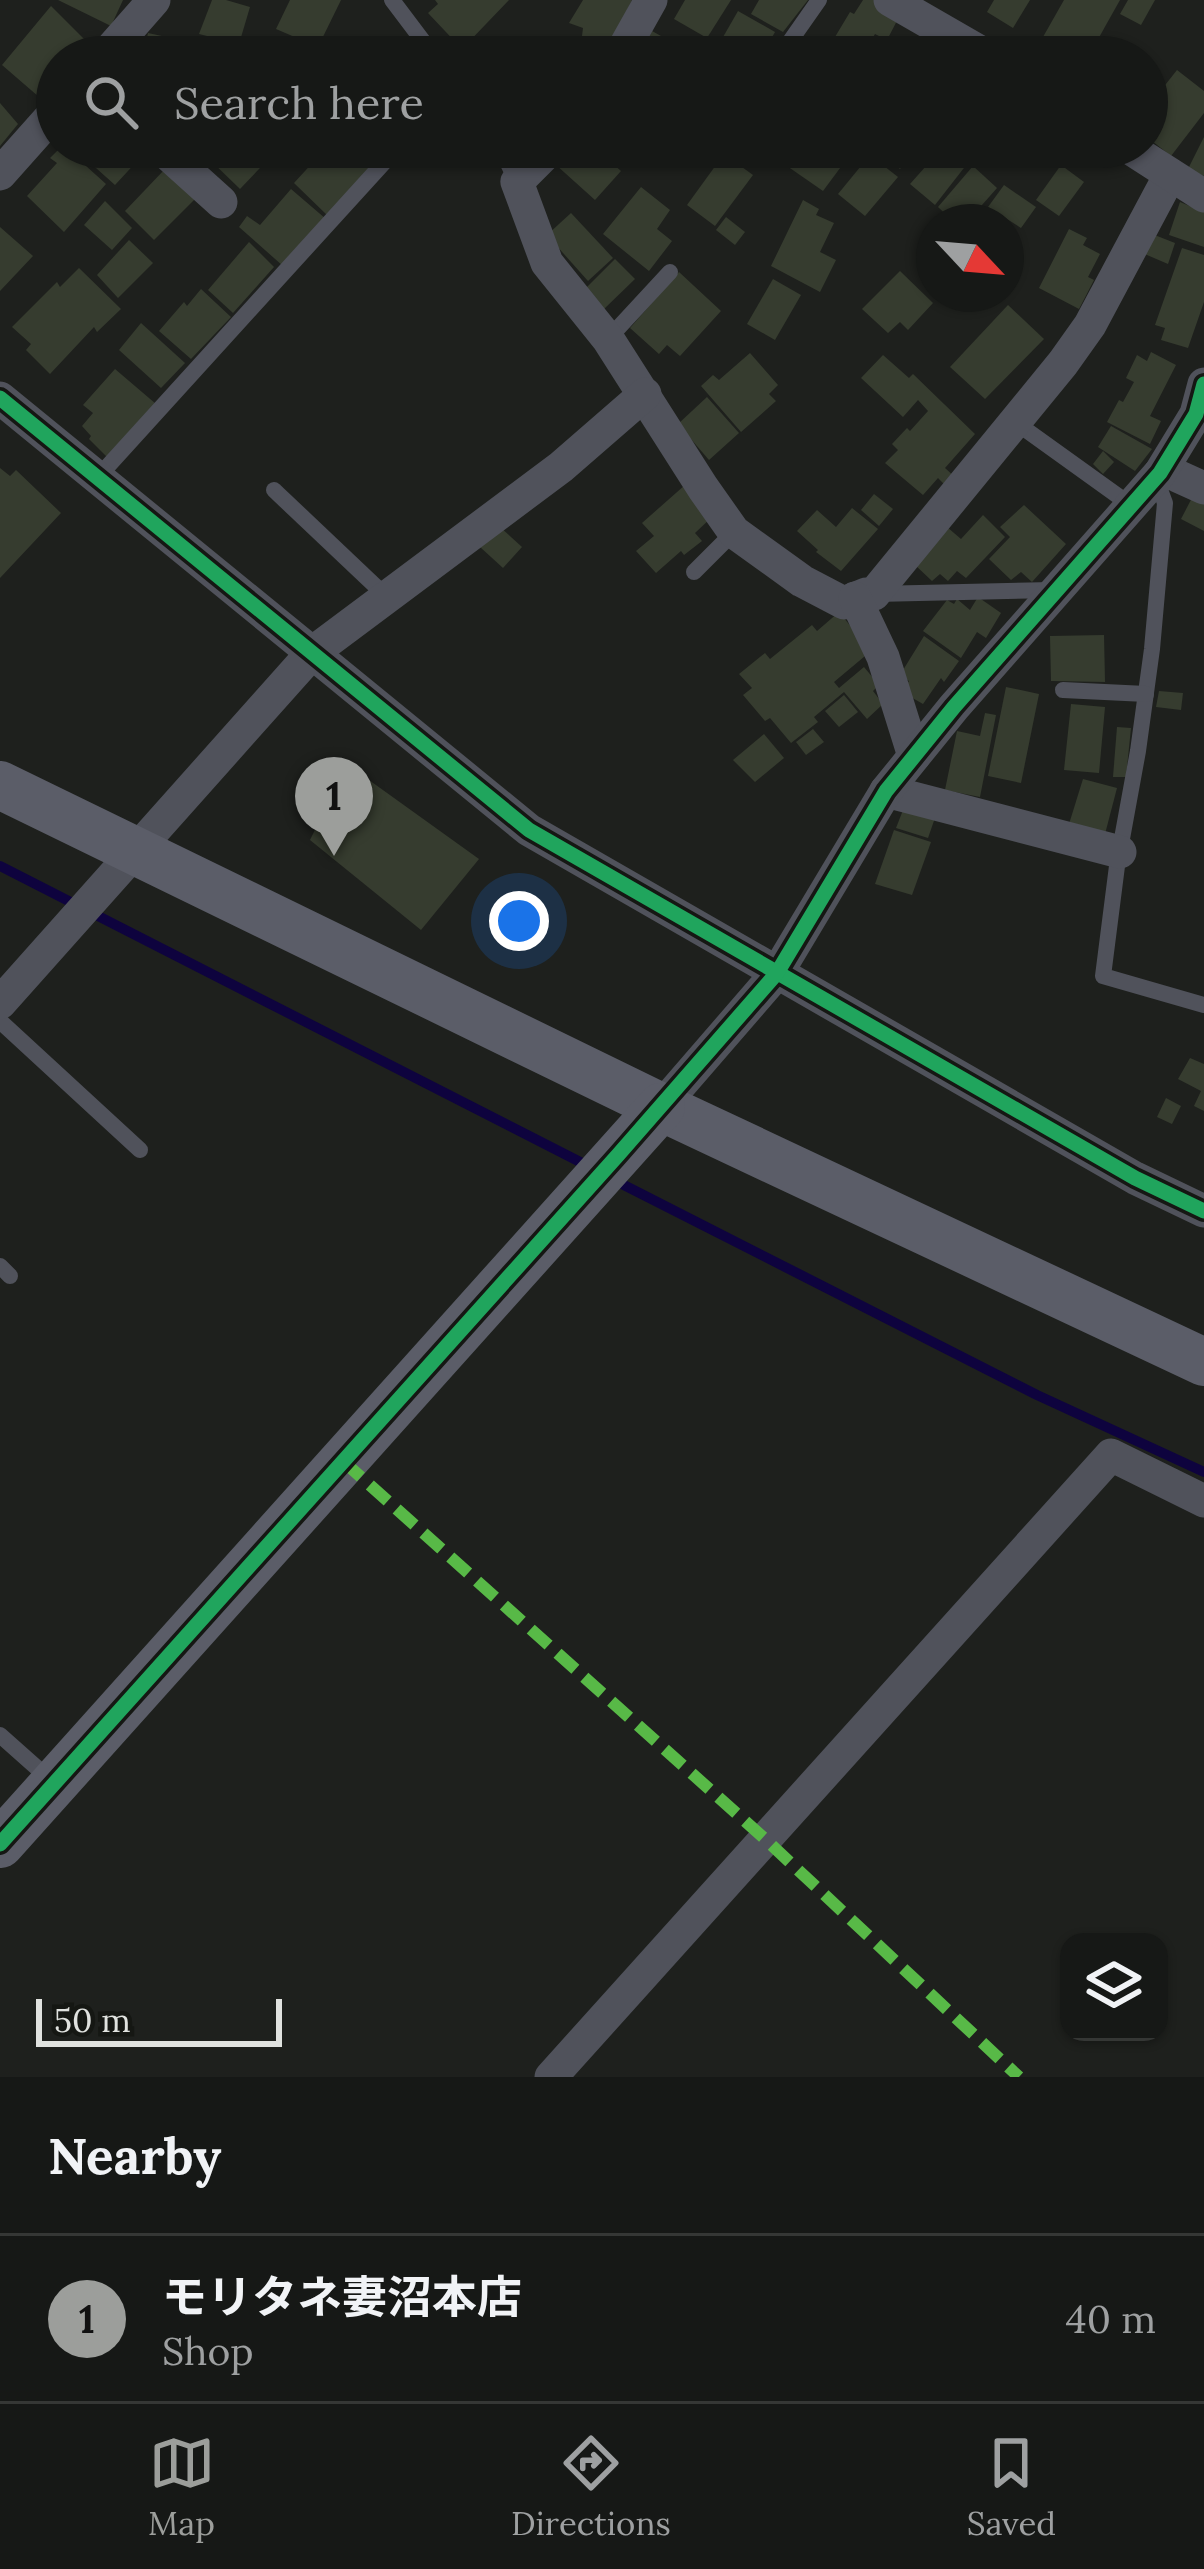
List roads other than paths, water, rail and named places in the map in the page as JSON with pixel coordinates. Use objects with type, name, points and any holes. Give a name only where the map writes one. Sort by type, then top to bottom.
[{"type":"street","points":[[122,36],[154,0]]},
{"type":"street","points":[[630,36],[650,0]]},
{"type":"street","points":[[890,0],[952,36]]},
{"type":"street","points":[[0,174],[36,134]]},
{"type":"street","points":[[183,168],[221,202]]},
{"type":"street","points":[[531,168],[517,182],[547,263],[608,338],[734,532],[802,581],[844,603],[864,596],[1063,363],[1090,325],[1170,175]]},
{"type":"street","points":[[1160,168],[1204,196]]},
{"type":"street","points":[[0,1003],[311,653],[561,467],[645,394]]},
{"type":"street","points":[[0,398],[530,830],[1135,1178],[1204,1211]]},
{"type":"street","points":[[0,1844],[777,973],[886,791],[1157,476],[1201,402]]},
{"type":"street","points":[[1157,476],[1173,475],[1204,488]]},
{"type":"street","points":[[864,596],[914,756]]},
{"type":"street","points":[[0,784],[661,1107],[1204,1362]]},
{"type":"street","points":[[886,791],[1120,852]]},
{"type":"street","points":[[550,2077],[1111,1455],[1204,1501]]},
{"type":"lane","points":[[392,0],[419,36]]},
{"type":"lane","points":[[794,36],[819,0]]},
{"type":"lane","points":[[98,477],[379,168]]},
{"type":"lane","points":[[510,168],[517,182]]},
{"type":"lane","points":[[608,338],[670,272]]},
{"type":"lane","points":[[1015,422],[1132,506]]},
{"type":"lane","points":[[1157,476],[1165,503],[1146,694],[1102,976],[1204,1005]]},
{"type":"lane","points":[[274,490],[388,598]]},
{"type":"lane","points":[[694,572],[734,532]]},
{"type":"lane","points":[[864,596],[1058,590]]},
{"type":"lane","points":[[1063,690],[1146,694]]},
{"type":"lane","points":[[0,1021],[140,1150]]},
{"type":"lane","points":[[0,1735],[54,1784]]},
{"type":"waterway","points":[[0,866],[590,1167]]},
{"type":"waterway","points":[[612,1179],[1037,1395],[1204,1472]]},
{"type":"place","name":"モリタネ妻沼本店","points":[[334,856]]}]
